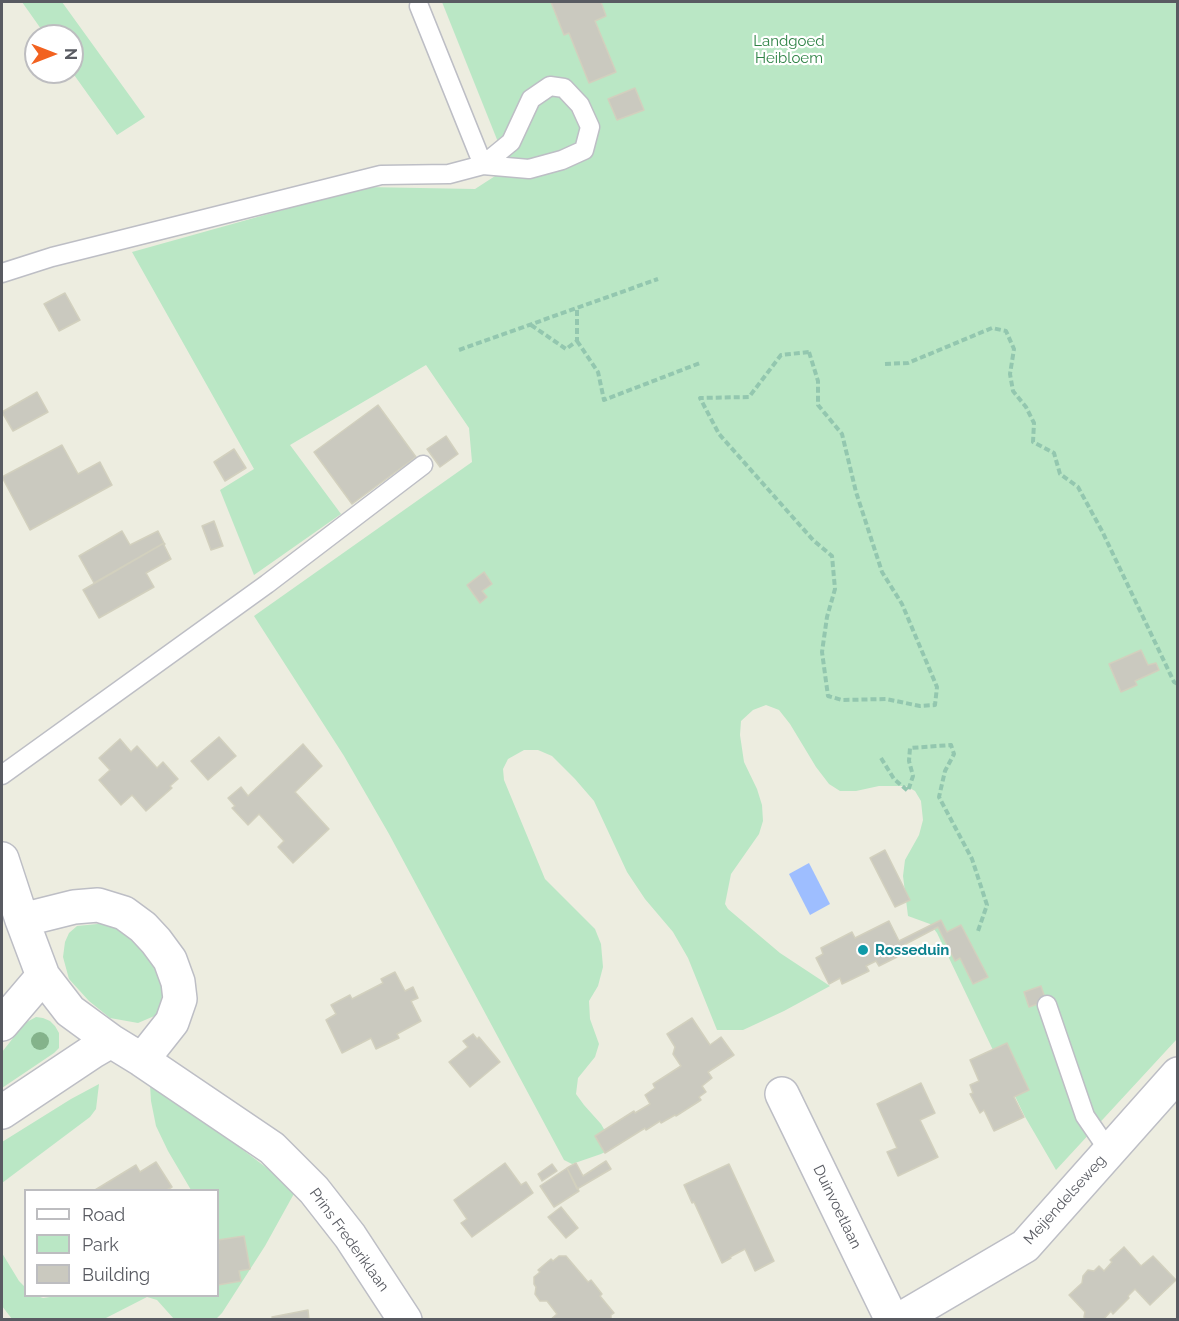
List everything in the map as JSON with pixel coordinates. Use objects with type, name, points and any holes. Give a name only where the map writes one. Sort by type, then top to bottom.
[{"type":"street","name":"Prins Frederiklaan","points":[[2,859],[43,976],[70,1011],[281,1156],[314,1190],[350,1236],[405,1320]]},
{"type":"street","points":[[22,920],[74,907],[98,905],[124,913],[156,940],[170,960],[180,999],[172,1022],[142,1060]]},
{"type":"street","points":[[2,1024],[43,976]]},
{"type":"street","points":[[2,1112],[111,1041]]},
{"type":"street","name":"Meijendelseweg","points":[[899,1320],[1025,1246],[1178,1074]]},
{"type":"street","name":"Duinvoetlaan","points":[[782,1094],[892,1320]]},
{"type":"lane","points":[[419,6],[483,165]]},
{"type":"lane","points":[[2,273],[52,256],[381,175],[449,174],[483,165],[529,169],[562,160],[584,150],[590,127],[579,105],[564,88],[550,86],[531,99],[511,142],[483,165]]},
{"type":"lane","points":[[2,775],[267,584],[423,465]]},
{"type":"lane","points":[[1047,1005],[1085,1116],[1109,1151]]},
{"type":"path","points":[[459,350],[658,279]]},
{"type":"path","points":[[577,308],[577,341],[598,372],[604,400],[700,363]]},
{"type":"path","points":[[530,325],[566,349],[577,341]]},
{"type":"path","points":[[885,364],[908,363],[992,328],[1006,331],[1014,349],[1010,374],[1012,391],[1026,407],[1034,423],[1034,442],[1054,453],[1060,474],[1078,487],[1107,541],[1174,682],[1178,684]]},
{"type":"path","points":[[808,352],[818,381],[818,405],[842,434],[856,492],[882,572],[902,604],[937,687],[935,705],[920,706],[886,699],[842,700],[828,696],[822,652],[827,617],[835,588],[832,556],[813,540],[719,434],[700,398],[749,397],[780,355],[808,352]]},
{"type":"path","points":[[881,758],[894,779],[908,791],[913,776],[909,761],[910,748],[951,745],[954,754],[945,771],[939,797],[972,859],[987,904],[978,930]]},
{"type":"green space","points":[[22,2],[62,2],[78,24],[38,24]]},
{"type":"green space","name":"Landgoed Heibloem","points":[[442,2],[1177,2],[1177,1039],[1056,1170],[1024,1115],[937,933],[930,924],[908,916],[903,876],[905,860],[919,835],[923,820],[921,801],[915,791],[906,786],[879,786],[856,791],[840,791],[829,784],[816,767],[779,710],[766,705],[753,710],[741,721],[740,735],[744,762],[757,789],[762,805],[763,821],[759,834],[731,874],[725,904],[780,953],[830,986],[743,1030],[717,1030],[688,958],[673,932],[645,899],[627,872],[594,801],[575,779],[552,756],[538,750],[524,750],[508,759],[503,769],[504,780],[545,879],[595,929],[601,944],[603,967],[598,986],[589,1001],[590,1019],[599,1044],[595,1057],[578,1078],[576,1094],[601,1124],[609,1138],[611,1149],[572,1164],[564,1160],[389,834],[344,756],[254,616],[472,462],[469,428],[426,365],[290,445],[341,514],[254,575],[220,490],[254,469],[132,252],[365,187],[475,189],[506,169],[508,167]]},
{"type":"green space","points":[[84,32],[145,117],[117,135],[81,84],[84,84]]},
{"type":"green space","points":[[107,923],[132,935],[152,957],[163,981],[159,1014],[138,1023],[110,1018],[89,1001],[69,979],[63,957],[69,933],[77,926]]},
{"type":"green space","points":[[36,1017],[50,1021],[55,1026],[59,1033],[59,1048],[2,1088],[2,1052],[25,1023]]},
{"type":"green space","points":[[99,1084],[96,1109],[90,1117],[2,1183],[2,1142]]},
{"type":"green space","points":[[150,1085],[169,1094],[296,1190],[265,1246],[216,1319],[174,1319],[157,1300],[147,1297],[219,1297],[219,1189],[190,1189],[156,1126]]},
{"type":"green space","points":[[2,1253],[24,1286],[24,1297],[147,1297],[104,1319],[12,1319],[2,1306]]},
{"type":"water","points":[[809,863],[830,904],[810,915],[789,874]]},
{"type":"building","points":[[551,2],[601,2],[606,16],[595,21],[616,72],[589,83],[569,33],[564,35]]},
{"type":"building","points":[[635,88],[644,110],[617,120],[608,99]]},
{"type":"building","points":[[65,293],[80,320],[59,331],[44,304]]},
{"type":"building","points":[[37,392],[48,412],[13,431],[2,412]]},
{"type":"building","points":[[378,405],[416,457],[352,504],[314,452]]},
{"type":"building","points":[[446,436],[458,454],[440,467],[427,449]]},
{"type":"building","points":[[62,445],[78,474],[100,462],[112,485],[30,530],[2,477]]},
{"type":"building","points":[[234,449],[246,468],[225,481],[214,462]]},
{"type":"building","points":[[214,521],[223,546],[211,550],[202,526]]},
{"type":"building","points":[[122,531],[130,545],[158,531],[164,543],[94,583],[79,556]]},
{"type":"building","points":[[164,543],[171,559],[146,573],[154,587],[99,618],[83,590]]},
{"type":"building","points":[[484,572],[492,584],[482,591],[487,597],[480,603],[467,585]]},
{"type":"building","points":[[1141,650],[1148,665],[1156,663],[1159,670],[1135,681],[1137,685],[1121,692],[1109,664]]},
{"type":"building","points":[[219,737],[236,756],[208,780],[191,761]]},
{"type":"building","points":[[120,739],[131,752],[137,746],[157,768],[163,762],[178,779],[170,786],[172,788],[146,811],[132,795],[121,805],[99,780],[110,770],[99,758]]},
{"type":"building","points":[[303,744],[322,766],[295,792],[329,829],[293,863],[278,847],[284,841],[259,814],[248,825],[232,808],[235,806],[228,798],[241,787],[248,796]]},
{"type":"building","points":[[885,850],[910,900],[895,907],[870,858]]},
{"type":"building","name":"Rosseduin","points":[[941,920],[947,932],[961,925],[988,977],[973,984],[960,958],[955,961],[938,927],[902,946],[905,953],[879,966],[876,961],[866,966],[869,971],[842,984],[840,978],[829,984],[816,958],[823,954],[821,948],[852,932],[855,938],[889,921],[899,941]]},
{"type":"building","points":[[395,972],[405,991],[413,987],[418,998],[411,1001],[421,1021],[397,1034],[399,1038],[376,1049],[371,1038],[342,1053],[326,1020],[336,1014],[331,1005],[350,995],[352,999],[383,983],[381,979]]},
{"type":"building","points":[[1041,986],[1046,1001],[1029,1007],[1024,992]]},
{"type":"building","points":[[692,1018],[710,1045],[721,1037],[734,1055],[708,1072],[712,1078],[702,1086],[706,1092],[699,1097],[701,1100],[676,1116],[661,1123],[660,1121],[646,1130],[645,1128],[605,1153],[595,1136],[634,1111],[635,1113],[650,1104],[645,1095],[655,1088],[653,1084],[681,1066],[673,1054],[675,1047],[667,1034]]},
{"type":"building","points":[[473,1034],[477,1039],[479,1037],[500,1062],[470,1087],[449,1062],[468,1047],[463,1041]]},
{"type":"building","points":[[1007,1043],[1029,1090],[1014,1097],[1024,1117],[994,1131],[984,1110],[980,1113],[970,1094],[973,1093],[970,1085],[979,1081],[970,1060]]},
{"type":"building","points":[[921,1083],[935,1113],[920,1120],[938,1157],[898,1176],[887,1152],[897,1148],[877,1104]]},
{"type":"building","points":[[606,1161],[611,1169],[577,1189],[567,1168],[576,1163],[583,1176]]},
{"type":"building","points":[[156,1162],[172,1187],[169,1189],[97,1189],[136,1165],[140,1172]]},
{"type":"building","points":[[505,1163],[521,1185],[526,1182],[533,1193],[472,1237],[461,1223],[467,1219],[454,1200]]},
{"type":"building","points":[[552,1164],[557,1171],[542,1181],[538,1174]]},
{"type":"building","points":[[729,1164],[774,1261],[755,1271],[745,1249],[722,1263],[684,1185]]},
{"type":"building","points":[[567,1168],[579,1191],[554,1207],[540,1186]]},
{"type":"building","points":[[561,1207],[578,1228],[566,1238],[548,1217]]},
{"type":"building","points":[[244,1236],[250,1269],[239,1271],[241,1281],[219,1285],[219,1240]]},
{"type":"building","points":[[1124,1247],[1141,1266],[1153,1256],[1176,1280],[1150,1305],[1135,1289],[1113,1314],[1111,1311],[1103,1320],[1086,1320],[1085,1312],[1069,1295],[1082,1283],[1083,1276],[1088,1270],[1094,1271],[1099,1266],[1104,1271],[1112,1262],[1110,1260]]},
{"type":"building","points":[[559,1256],[566,1256],[588,1282],[591,1280],[614,1313],[611,1315],[611,1320],[550,1320],[557,1314],[547,1301],[540,1301],[535,1294],[534,1277],[540,1272],[538,1270],[551,1259],[553,1261]]},
{"type":"building","points":[[308,1310],[309,1320],[273,1320],[272,1317]]},
{"type":"place","name":"Rosseduin","points":[[863,950]]}]
